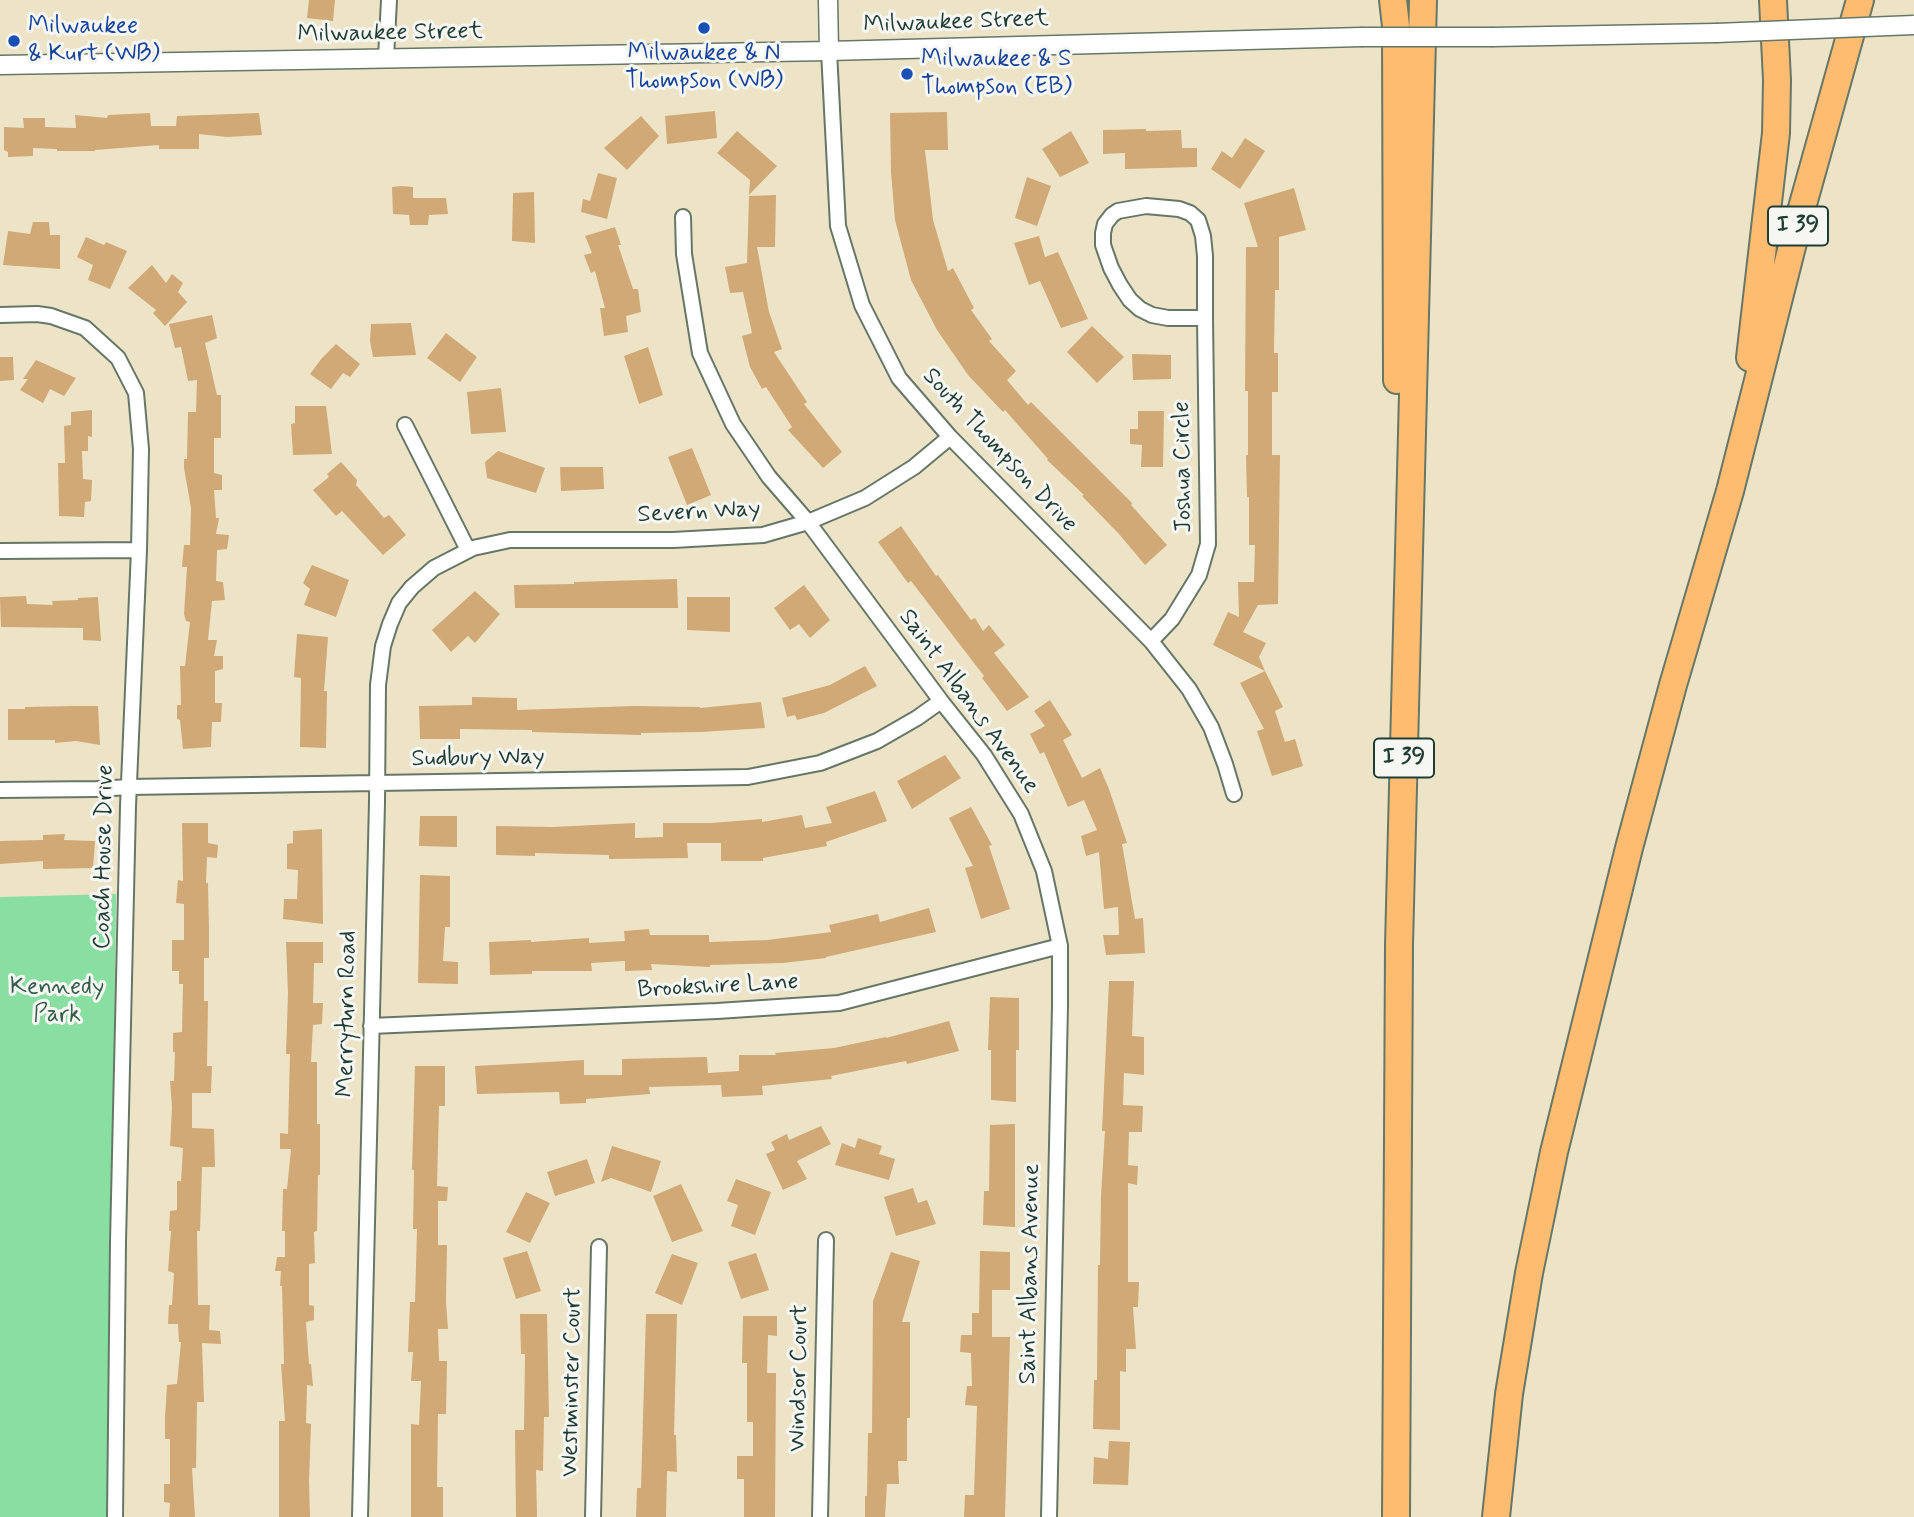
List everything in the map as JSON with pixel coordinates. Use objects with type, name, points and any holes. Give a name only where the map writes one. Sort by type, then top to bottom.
[{"type":"highway","points":[[1393,0],[1396,26],[1395,275],[1401,724],[1399,945]]},
{"type":"highway","name":"I 39","points":[[1396,1517],[1399,945],[1423,0]]},
{"type":"highway","points":[[1739,454],[1776,133],[1777,80],[1773,0]]},
{"type":"highway","name":"I 39","points":[[1496,1517],[1509,1394],[1529,1273],[1554,1152],[1636,823],[1730,491],[1800,215],[1860,0]]},
{"type":"street","points":[[386,58],[389,0]]},
{"type":"street","points":[[828,0],[829,51]]},
{"type":"street","name":"Milwaukee Street","points":[[0,65],[829,51],[1361,37],[1716,33],[1914,25]]},
{"type":"street","name":"South Thompson Drive","points":[[829,51],[838,226],[862,305],[899,378],[950,437],[1151,641],[1189,689],[1211,727],[1234,794]]},
{"type":"street","name":"Joshua Circle","points":[[1151,641],[1172,619],[1199,575],[1208,544],[1205,257],[1198,219],[1190,213],[1158,206],[1132,207],[1112,215],[1105,224],[1103,245],[1111,268],[1130,300],[1152,315],[1205,318]]},
{"type":"street","name":"Saint Albans Avenue","points":[[683,217],[684,254],[700,354],[733,424],[769,477],[807,522],[984,755],[1021,814],[1044,871],[1060,946],[1049,1517]]},
{"type":"street","name":"Coach House Drive","points":[[0,314],[51,316],[85,328],[118,358],[136,393],[141,449],[129,787],[115,1517]]},
{"type":"street","points":[[405,425],[468,550]]},
{"type":"street","name":"Severn Way","points":[[468,550],[510,540],[673,540],[763,535],[807,522],[865,498],[914,467],[950,437]]},
{"type":"street","points":[[0,551],[139,550]]},
{"type":"street","name":"Merryturn Road","points":[[360,1517],[378,685],[383,646],[399,603],[412,587],[435,568],[468,550]]},
{"type":"street","name":"Sudbury Way","points":[[0,790],[748,777],[820,763],[866,745],[917,718],[941,701]]},
{"type":"street","name":"Brookshire Lane","points":[[371,1026],[717,1012],[839,1003],[1060,946]]},
{"type":"street","name":"Windsor Court","points":[[820,1517],[826,1240]]},
{"type":"street","name":"Westminster Court","points":[[593,1517],[599,1247]]},
{"type":"green space","name":"Kennedy Park","points":[[116,894],[108,1517],[0,1517],[0,897]]},
{"type":"building","points":[[309,0],[335,0],[333,21],[307,18]]},
{"type":"building","points":[[715,111],[717,138],[667,144],[665,116]]},
{"type":"building","points":[[947,112],[948,150],[925,150],[933,220],[948,271],[953,268],[974,308],[971,310],[992,339],[989,341],[1016,371],[1007,380],[1028,405],[1031,402],[1132,503],[1167,545],[1145,565],[1082,496],[1084,495],[1047,460],[1005,410],[1003,412],[968,375],[937,330],[911,280],[895,220],[890,113]]},
{"type":"building","points":[[150,113],[151,126],[176,126],[177,116],[259,113],[262,135],[227,137],[199,134],[199,149],[159,149],[159,145],[95,151],[33,148],[33,156],[8,157],[8,152],[4,150],[4,127],[24,128],[23,118],[45,118],[45,127],[76,128],[75,115],[107,118],[108,115]]},
{"type":"building","points":[[641,116],[659,136],[627,170],[604,148]]},
{"type":"building","points":[[1103,130],[1181,130],[1182,148],[1197,148],[1197,167],[1125,169],[1125,153],[1103,154]]},
{"type":"building","points":[[737,131],[777,166],[749,195],[750,180],[717,153]]},
{"type":"building","points":[[1071,131],[1089,163],[1060,177],[1042,149]]},
{"type":"building","points":[[1245,138],[1265,151],[1240,189],[1211,169],[1222,151],[1232,158]]},
{"type":"building","points":[[598,173],[617,178],[607,219],[581,212],[583,199],[590,201]]},
{"type":"building","points":[[1027,177],[1051,186],[1037,226],[1015,218]]},
{"type":"building","points":[[392,187],[413,187],[413,198],[446,198],[448,214],[429,215],[428,225],[410,225],[409,215],[393,214]]},
{"type":"building","points":[[1294,188],[1306,230],[1279,237],[1279,290],[1275,290],[1274,353],[1278,353],[1278,392],[1272,392],[1272,455],[1280,455],[1278,604],[1258,605],[1243,632],[1266,643],[1259,657],[1265,671],[1213,645],[1228,612],[1239,617],[1238,582],[1254,582],[1255,545],[1249,545],[1247,497],[1246,247],[1258,247],[1244,203]]},
{"type":"building","points":[[534,192],[535,243],[512,241],[513,193]]},
{"type":"building","points":[[776,195],[775,247],[757,247],[769,312],[782,349],[774,352],[807,402],[804,404],[842,452],[823,468],[788,430],[792,427],[766,387],[762,389],[750,367],[742,336],[752,333],[743,292],[730,293],[725,267],[747,263],[749,196]]},
{"type":"building","points":[[33,222],[49,222],[50,235],[60,235],[60,269],[3,265],[8,231],[30,234]]},
{"type":"building","points":[[615,227],[621,245],[618,245],[633,289],[638,289],[641,312],[626,316],[628,332],[604,336],[600,308],[605,308],[595,271],[591,273],[584,255],[592,253],[585,236]]},
{"type":"building","points":[[1039,236],[1045,257],[1058,252],[1088,319],[1061,328],[1040,281],[1029,285],[1014,243]]},
{"type":"building","points":[[86,237],[127,251],[110,289],[88,280],[93,265],[77,257]]},
{"type":"building","points":[[152,265],[166,283],[172,274],[183,283],[178,292],[187,302],[165,326],[153,313],[156,310],[128,288]]},
{"type":"building","points":[[212,315],[217,338],[205,343],[217,395],[221,395],[221,438],[214,438],[214,473],[222,475],[222,490],[214,490],[216,518],[219,518],[216,534],[229,535],[227,549],[217,550],[216,581],[223,582],[225,600],[212,601],[208,640],[217,640],[214,656],[223,656],[223,669],[215,671],[215,703],[222,703],[221,722],[212,722],[211,747],[183,749],[177,705],[181,705],[180,666],[185,666],[190,622],[186,621],[184,614],[187,567],[182,567],[184,545],[190,545],[191,508],[184,459],[187,459],[188,412],[196,412],[197,380],[188,381],[181,347],[175,348],[169,324]]},
{"type":"building","points":[[411,323],[416,355],[373,357],[371,324]]},
{"type":"building","points":[[1092,326],[1124,357],[1097,383],[1067,352]]},
{"type":"building","points":[[446,333],[477,357],[460,382],[427,358]]},
{"type":"building","points":[[336,344],[360,364],[350,377],[343,373],[331,389],[310,374]]},
{"type":"building","points":[[648,347],[663,395],[639,404],[624,356]]},
{"type":"building","points":[[1132,354],[1171,355],[1171,379],[1133,380]]},
{"type":"building","points":[[0,357],[13,357],[14,380],[0,381]]},
{"type":"building","points":[[36,360],[76,378],[64,396],[50,389],[43,403],[20,390],[28,379],[23,379]]},
{"type":"building","points":[[501,388],[506,432],[471,434],[467,392]]},
{"type":"building","points":[[295,406],[326,406],[332,454],[293,455],[291,424],[295,423]]},
{"type":"building","points":[[92,410],[92,437],[88,436],[88,451],[82,451],[83,479],[92,480],[91,501],[85,502],[84,517],[59,516],[58,463],[65,463],[64,426],[71,425],[71,412]]},
{"type":"building","points":[[1138,411],[1164,411],[1163,467],[1141,467],[1142,445],[1130,444],[1130,429],[1138,429]]},
{"type":"building","points":[[692,448],[711,495],[687,505],[668,457]]},
{"type":"building","points":[[498,451],[545,468],[536,493],[487,478],[485,462]]},
{"type":"building","points":[[341,462],[357,480],[356,485],[384,518],[389,515],[406,535],[383,555],[342,511],[336,516],[313,490],[329,477],[327,474]]},
{"type":"building","points":[[560,467],[603,467],[604,489],[561,491]]},
{"type":"building","points":[[901,526],[971,620],[975,618],[983,631],[989,625],[1005,645],[994,653],[1029,697],[1007,711],[982,678],[984,676],[911,581],[908,583],[878,542]]},
{"type":"building","points":[[312,565],[349,580],[336,617],[304,605],[310,589],[303,583]]},
{"type":"building","points":[[677,579],[678,608],[515,608],[514,585]]},
{"type":"building","points":[[804,585],[830,620],[810,638],[799,624],[790,630],[774,608]]},
{"type":"building","points":[[475,591],[500,614],[475,643],[468,636],[451,652],[432,630]]},
{"type":"building","points":[[26,596],[27,604],[53,605],[52,601],[98,597],[101,641],[83,640],[83,628],[1,627],[0,597]]},
{"type":"building","points":[[687,597],[730,597],[730,632],[687,630]]},
{"type":"building","points":[[297,634],[328,637],[324,691],[327,691],[326,748],[300,747],[301,678],[294,677]]},
{"type":"building","points":[[865,666],[877,686],[824,713],[797,720],[795,715],[787,717],[782,698],[830,685]]},
{"type":"building","points":[[1265,671],[1283,707],[1275,711],[1285,742],[1295,739],[1303,766],[1272,776],[1257,731],[1264,729],[1240,683]]},
{"type":"building","points":[[472,697],[517,698],[517,710],[634,706],[700,708],[761,702],[765,728],[641,735],[460,729],[460,739],[420,739],[419,706],[472,705]]},
{"type":"building","points":[[1050,700],[1072,735],[1063,740],[1082,778],[1100,768],[1109,789],[1127,843],[1122,844],[1135,919],[1143,918],[1145,953],[1106,955],[1103,935],[1119,935],[1118,907],[1104,909],[1099,852],[1086,856],[1081,836],[1097,830],[1084,800],[1068,807],[1044,752],[1040,754],[1030,734],[1045,726],[1034,711]]},
{"type":"building","points":[[98,706],[100,745],[76,741],[55,743],[55,740],[8,740],[8,709]]},
{"type":"building","points":[[945,755],[961,778],[912,809],[897,781]]},
{"type":"building","points":[[875,791],[887,821],[826,842],[827,846],[763,858],[763,861],[721,861],[721,843],[687,843],[688,858],[609,859],[609,855],[535,853],[535,856],[496,855],[496,826],[553,827],[635,823],[635,838],[663,837],[663,823],[762,819],[762,822],[802,815],[805,828],[832,823],[826,807]]},
{"type":"building","points":[[971,807],[992,845],[989,846],[1010,909],[981,919],[965,868],[973,866],[949,818]]},
{"type":"building","points":[[420,816],[457,816],[457,847],[419,846]]},
{"type":"building","points":[[182,823],[208,823],[208,843],[218,845],[217,858],[207,857],[206,883],[209,958],[204,958],[204,1001],[208,1001],[207,1066],[212,1066],[211,1093],[192,1093],[192,1128],[214,1129],[215,1167],[202,1167],[200,1231],[197,1231],[198,1305],[210,1305],[209,1330],[220,1331],[221,1344],[202,1343],[204,1402],[197,1402],[196,1468],[192,1468],[195,1517],[169,1517],[170,1503],[164,1502],[164,1484],[170,1484],[170,1439],[165,1439],[167,1385],[177,1384],[181,1342],[178,1324],[168,1324],[174,1273],[168,1271],[170,1211],[177,1210],[177,1181],[181,1181],[183,1148],[170,1146],[170,1081],[174,1081],[175,1052],[173,1033],[182,1032],[183,984],[179,984],[179,971],[172,971],[172,940],[184,940],[184,904],[176,903],[178,880],[183,881]]},
{"type":"building","points":[[322,829],[323,924],[283,919],[284,899],[297,899],[298,870],[287,869],[287,844],[293,843],[293,831]]},
{"type":"building","points":[[65,834],[64,840],[95,841],[93,868],[43,869],[43,861],[0,864],[0,841],[43,840],[43,835]]},
{"type":"building","points":[[420,875],[450,876],[450,927],[445,927],[443,961],[458,962],[458,984],[418,983]]},
{"type":"building","points":[[929,908],[936,932],[826,958],[710,967],[651,964],[652,970],[625,971],[625,961],[591,963],[592,971],[532,971],[532,974],[490,975],[489,942],[589,938],[589,943],[625,941],[624,931],[649,929],[650,935],[709,935],[709,942],[767,940],[831,932],[829,925],[878,914],[880,922]]},
{"type":"building","points":[[286,942],[323,942],[323,963],[314,963],[313,1003],[323,1003],[322,1024],[313,1025],[311,1062],[317,1062],[320,1175],[317,1231],[314,1232],[315,1263],[309,1264],[309,1305],[314,1306],[314,1320],[306,1322],[313,1386],[307,1385],[306,1423],[311,1424],[310,1517],[279,1517],[279,1421],[285,1421],[281,1364],[284,1364],[281,1271],[275,1271],[277,1257],[285,1257],[285,1231],[282,1231],[283,1189],[287,1189],[291,1149],[280,1149],[280,1133],[288,1134],[290,1054],[286,1054]]},
{"type":"building","points":[[1109,981],[1134,981],[1132,1036],[1144,1037],[1144,1075],[1124,1073],[1123,1105],[1143,1106],[1142,1132],[1129,1132],[1128,1165],[1138,1166],[1137,1185],[1128,1183],[1128,1282],[1139,1282],[1138,1307],[1133,1307],[1136,1349],[1126,1349],[1126,1372],[1120,1371],[1120,1430],[1093,1429],[1094,1380],[1097,1380],[1098,1265],[1105,1131],[1102,1131]]},
{"type":"building","points":[[990,997],[1019,998],[1016,1102],[991,1100],[991,1050],[988,1050]]},
{"type":"building","points":[[949,1021],[959,1051],[907,1064],[906,1061],[831,1076],[832,1079],[762,1086],[763,1095],[722,1097],[721,1085],[649,1087],[650,1094],[560,1104],[559,1092],[477,1094],[475,1066],[584,1060],[584,1075],[622,1075],[622,1059],[707,1057],[708,1073],[739,1071],[739,1055],[776,1055],[775,1053],[834,1048],[886,1038]]},
{"type":"building","points":[[415,1066],[445,1066],[445,1106],[439,1106],[437,1186],[448,1187],[447,1201],[438,1201],[438,1245],[447,1245],[448,1329],[438,1329],[439,1361],[447,1361],[446,1414],[438,1414],[437,1487],[443,1487],[443,1517],[411,1517],[411,1424],[419,1425],[421,1381],[411,1381],[413,1352],[408,1352],[410,1302],[415,1302],[417,1229],[413,1229],[412,1170]]},
{"type":"building","points":[[1015,1124],[1015,1227],[983,1225],[984,1191],[989,1191],[990,1125]]},
{"type":"building","points":[[821,1126],[831,1144],[797,1161],[807,1179],[783,1190],[766,1154],[775,1150],[771,1142],[787,1134],[789,1140]]},
{"type":"building","points":[[858,1138],[882,1146],[879,1154],[895,1159],[889,1180],[835,1165],[842,1143],[855,1148]]},
{"type":"building","points":[[612,1146],[661,1161],[651,1192],[611,1178],[601,1182]]},
{"type":"building","points":[[587,1159],[595,1183],[555,1196],[547,1172]]},
{"type":"building","points":[[736,1179],[771,1192],[755,1235],[731,1226],[738,1205],[727,1201]]},
{"type":"building","points":[[681,1184],[703,1231],[672,1242],[653,1196]]},
{"type":"building","points":[[913,1188],[918,1203],[927,1200],[936,1224],[896,1236],[884,1197]]},
{"type":"building","points":[[526,1192],[550,1203],[530,1243],[506,1232]]},
{"type":"building","points":[[527,1251],[541,1291],[516,1299],[503,1258]]},
{"type":"building","points":[[980,1251],[1010,1252],[1010,1290],[992,1290],[992,1337],[1010,1337],[1005,1517],[964,1517],[965,1495],[974,1495],[977,1406],[965,1405],[967,1386],[972,1386],[971,1353],[960,1352],[961,1335],[972,1335],[972,1313],[979,1313]]},
{"type":"building","points":[[891,1252],[920,1261],[902,1322],[910,1322],[907,1461],[898,1461],[899,1484],[887,1484],[885,1517],[865,1517],[868,1433],[872,1433],[873,1301]]},
{"type":"building","points":[[756,1253],[769,1290],[741,1299],[728,1262]]},
{"type":"building","points":[[672,1254],[698,1263],[682,1305],[655,1293]]},
{"type":"building","points":[[520,1314],[547,1314],[549,1417],[544,1417],[543,1471],[536,1470],[537,1517],[516,1517],[515,1430],[524,1430],[525,1354],[521,1354]]},
{"type":"building","points":[[646,1314],[677,1314],[674,1435],[677,1472],[667,1471],[666,1517],[636,1517],[637,1488],[641,1488]]},
{"type":"building","points":[[743,1316],[777,1316],[777,1336],[768,1335],[767,1373],[776,1373],[775,1517],[744,1517],[744,1479],[737,1479],[737,1456],[753,1456],[753,1422],[747,1422],[747,1363],[742,1363]]},
{"type":"building","points":[[1109,1441],[1130,1442],[1128,1485],[1093,1484],[1094,1457],[1108,1459]]},
{"type":"place","name":"Milwaukee & N Thompson (WB)","points":[[704,28]]},
{"type":"place","name":"Milwaukee & Kurt (WB)","points":[[14,41]]},
{"type":"place","name":"Milwaukee & S Thompson (EB)","points":[[907,74]]}]
